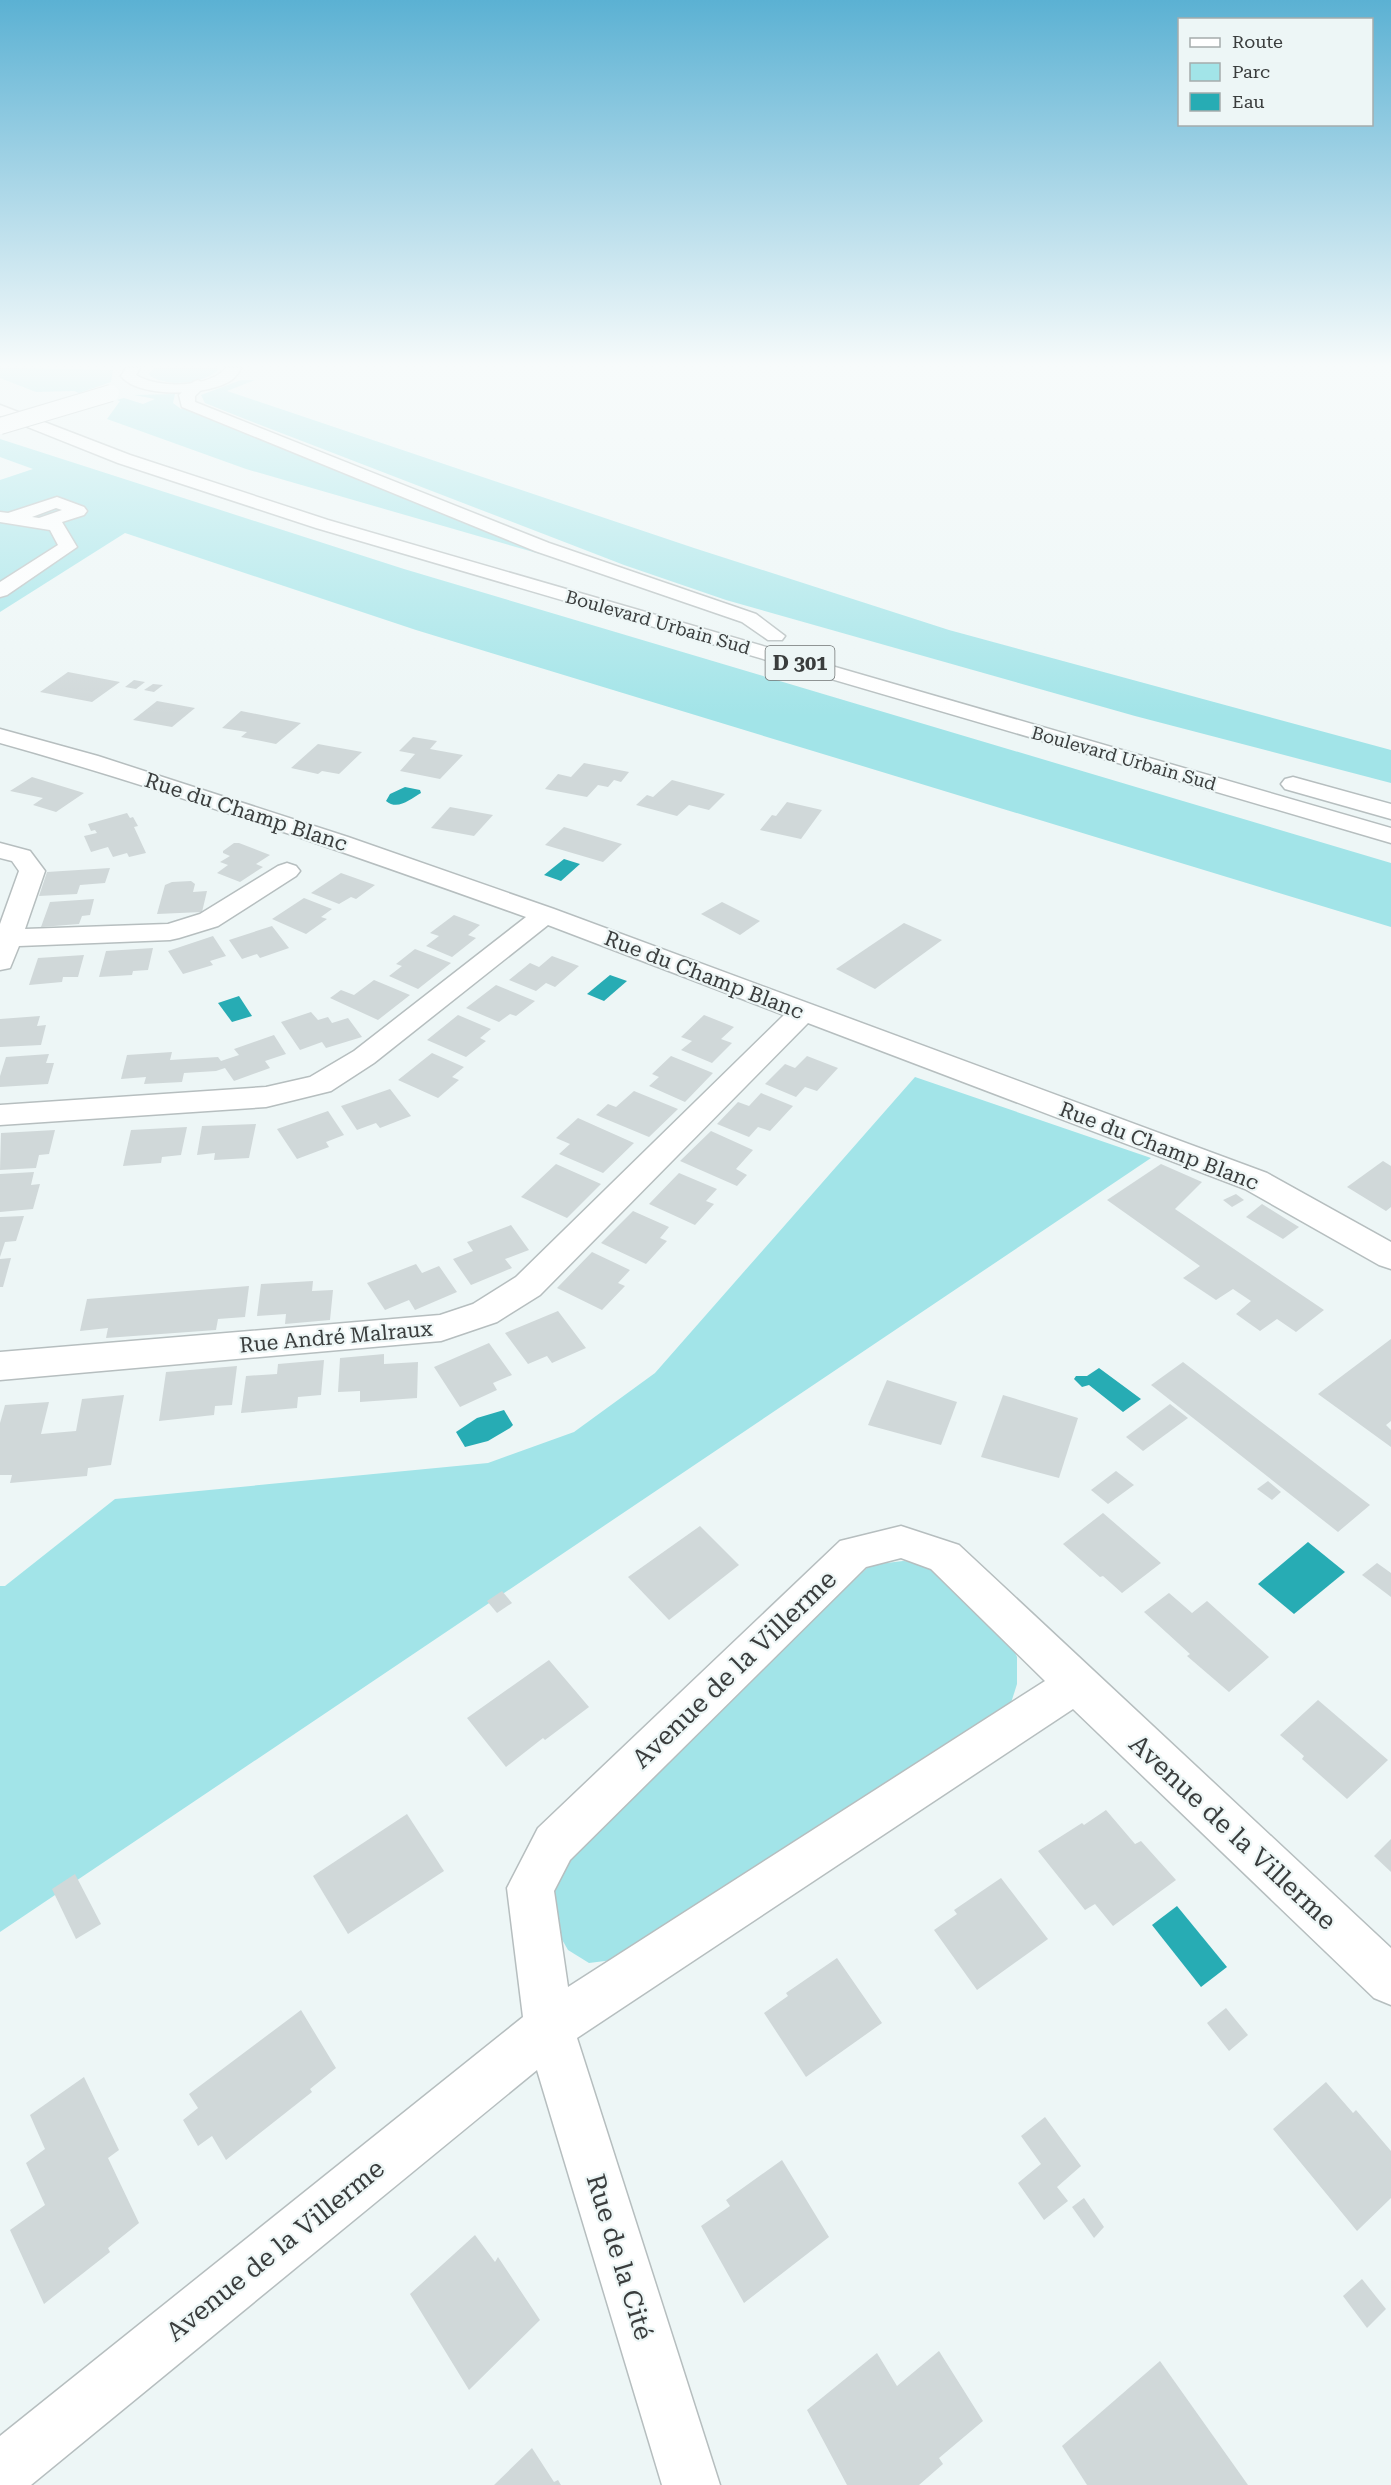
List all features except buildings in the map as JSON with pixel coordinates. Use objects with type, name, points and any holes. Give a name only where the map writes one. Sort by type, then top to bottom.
[{"type":"main road","points":[[166,484],[210,489]]},
{"type":"main road","name":"Boulevard Urbain Sud","points":[[196,484],[334,527],[1391,836]]},
{"type":"main road","points":[[254,484],[293,496]]},
{"type":"main road","points":[[386,484],[542,547],[749,618],[775,636]]},
{"type":"main road","points":[[4,518],[57,502],[78,511],[41,523]]},
{"type":"main road","points":[[0,591],[68,547],[57,526],[4,518]]},
{"type":"main road","name":"Boulevard Urbain Sud","points":[[605,587],[1003,701]]},
{"type":"main road","name":"Rue du Champ Blanc","points":[[0,736],[90,761],[339,842],[545,915],[1256,1181],[1391,1257]]},
{"type":"main road","points":[[1277,779],[1391,812]]},
{"type":"main road","points":[[0,850],[21,856],[32,871],[4,950],[170,932],[209,921],[287,871]]},
{"type":"main road","points":[[0,1115],[266,1097],[320,1084],[364,1057],[545,915]]},
{"type":"main road","name":"Rue André Malraux","points":[[0,1366],[441,1328],[485,1313],[528,1286],[802,1012]]},
{"type":"main road","name":"Avenue de la Villerme","points":[[549,2028],[530,1888],[554,1844],[854,1552],[901,1542],[945,1557],[1391,1981]]},
{"type":"main road","name":"Avenue de la Villerme","points":[[0,2473],[549,2028],[1076,1684]]},
{"type":"main road","name":"Rue de la Cité","points":[[549,2028],[691,2485]]},
{"type":"green space","points":[[0,484],[140,484],[404,569],[1391,863],[1391,927],[416,630],[125,533],[0,612]]},
{"type":"green space","points":[[298,484],[374,484],[568,562]]},
{"type":"green space","points":[[414,484],[504,484],[949,630],[1391,750],[1391,783],[1135,716],[726,600],[624,565]]},
{"type":"green space","points":[[915,1077],[1151,1158],[0,1932],[0,1586],[5,1586],[115,1499],[488,1463],[574,1432],[655,1373]]},
{"type":"green space","points":[[903,1561],[931,1563],[1005,1631],[1017,1657],[1017,1684],[1011,1703],[621,1959],[589,1963],[568,1950],[553,1924],[548,1898],[555,1867],[870,1565]]},
{"type":"water","points":[[405,787],[420,790],[421,793],[408,801],[395,805],[386,801],[390,794]]},
{"type":"water","points":[[564,859],[580,864],[561,881],[544,875]]},
{"type":"water","points":[[610,975],[627,981],[604,1001],[587,994]]},
{"type":"water","points":[[239,996],[252,1016],[232,1022],[218,1003]]},
{"type":"water","points":[[1099,1368],[1141,1399],[1123,1412],[1089,1385],[1082,1387],[1074,1379],[1076,1376],[1087,1376]]},
{"type":"water","points":[[504,1410],[513,1425],[510,1428],[488,1441],[465,1447],[456,1432],[477,1418]]},
{"type":"water","points":[[1308,1542],[1345,1572],[1294,1614],[1258,1584]]},
{"type":"water","points":[[1177,1906],[1227,1967],[1201,1987],[1152,1925]]}]
